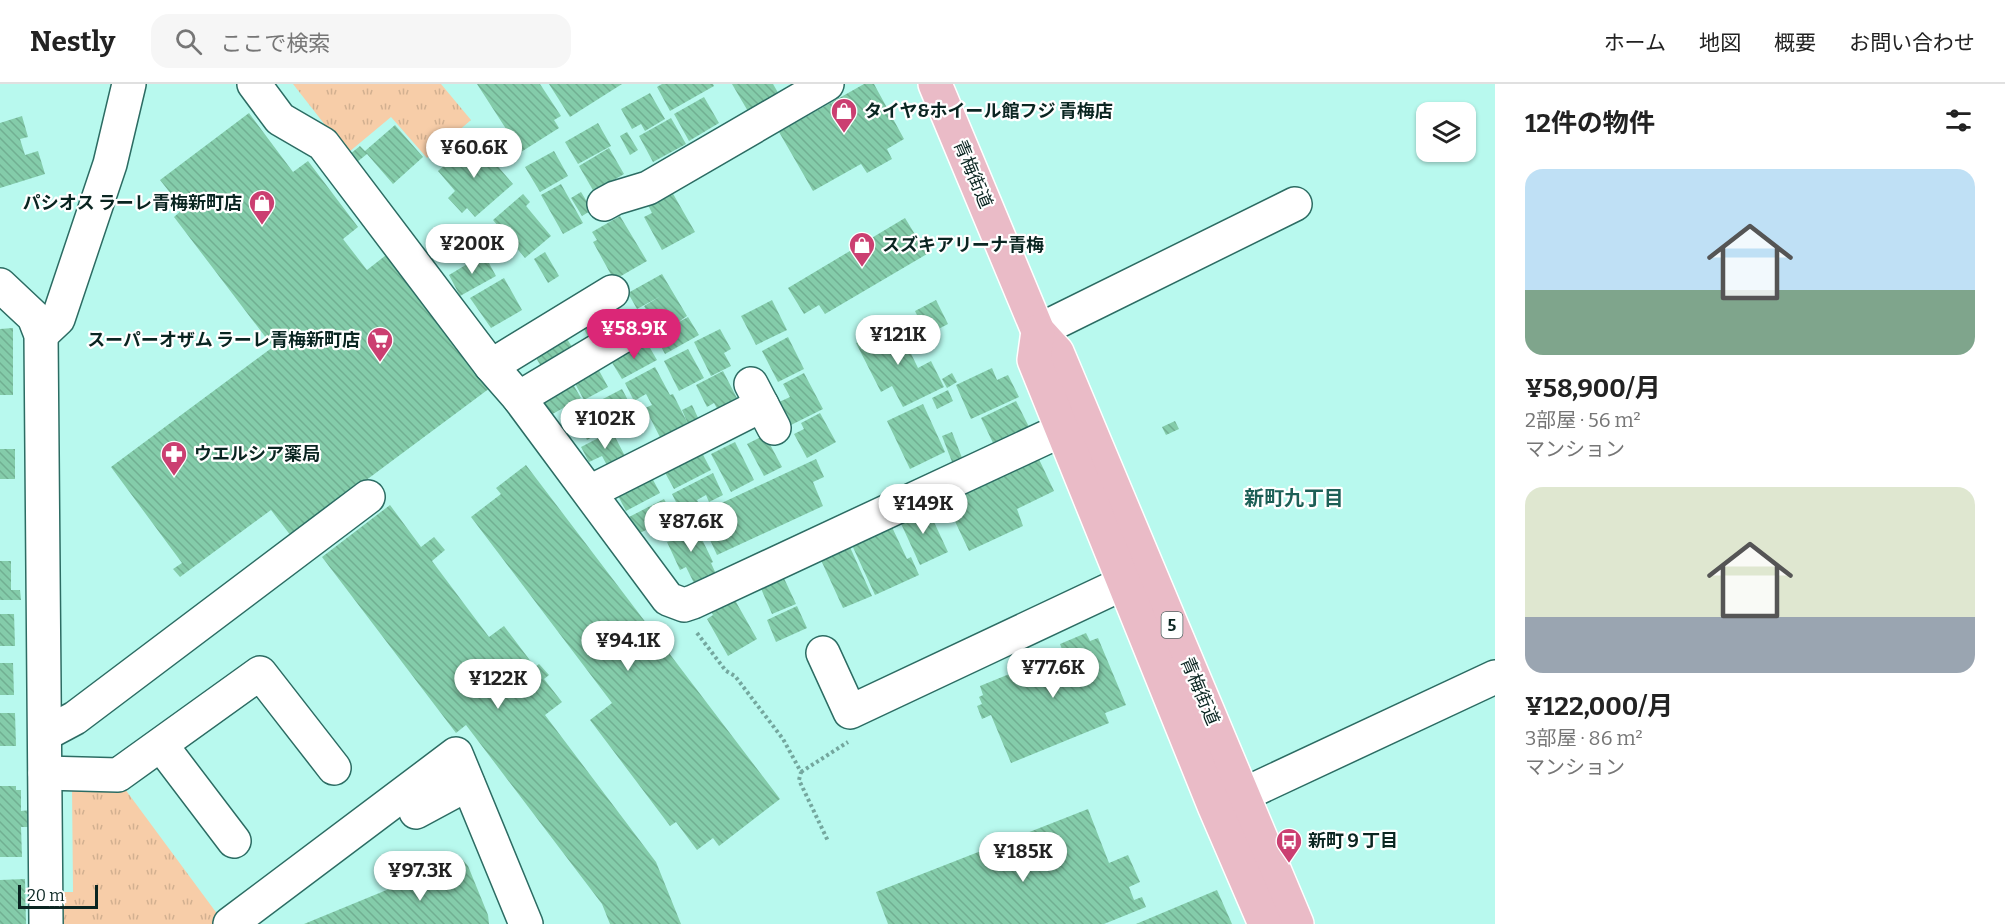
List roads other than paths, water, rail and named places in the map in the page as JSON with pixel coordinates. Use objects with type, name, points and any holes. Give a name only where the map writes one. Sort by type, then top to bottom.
[{"type":"main road","name":"青梅街道","points":[[935,84],[1038,331],[1057,351],[1229,802],[1265,924]]},
{"type":"main road","name":"青梅街道","points":[[1038,331],[1034,360],[1124,583],[1229,802],[1297,924]]},
{"type":"street","points":[[41,335],[58,319],[110,164],[129,84]]},
{"type":"street","points":[[254,84],[280,118],[323,144],[491,366],[519,398],[659,589],[669,599],[684,605],[1062,429]]},
{"type":"street","points":[[604,204],[615,198],[639,175],[733,123],[827,84]]},
{"type":"street","points":[[1038,331],[1295,204]]},
{"type":"street","points":[[0,285],[34,317],[41,335],[46,924]]},
{"type":"street","points":[[491,366],[612,292]]},
{"type":"street","points":[[519,398],[636,328]]},
{"type":"street","points":[[590,492],[762,406]]},
{"type":"street","points":[[45,734],[75,718],[368,497]]},
{"type":"street","points":[[823,652],[850,712],[1124,583]]},
{"type":"street","points":[[45,773],[118,775],[260,673],[318,760]]},
{"type":"street","points":[[1229,802],[1495,676]]},
{"type":"street","points":[[161,745],[218,832]]},
{"type":"street","points":[[230,924],[456,754],[526,924]]},
{"type":"street","points":[[416,812],[468,784]]},
{"type":"place","name":"タイヤ&ホイール館フジ 青梅店","points":[[844,134]]},
{"type":"place","name":"パシオス ラーレ青梅新町店","points":[[262,226]]},
{"type":"place","name":"スズキアリーナ青梅","points":[[862,268]]},
{"type":"place","name":"スーパーオザム ラーレ青梅新町店","points":[[380,363]]},
{"type":"place","name":"ウエルシア薬局","points":[[174,477]]},
{"type":"place","name":"新町９丁目","points":[[1289,864]]},
{"type":"district","name":"新町九丁目","points":[[1294,498]]}]
